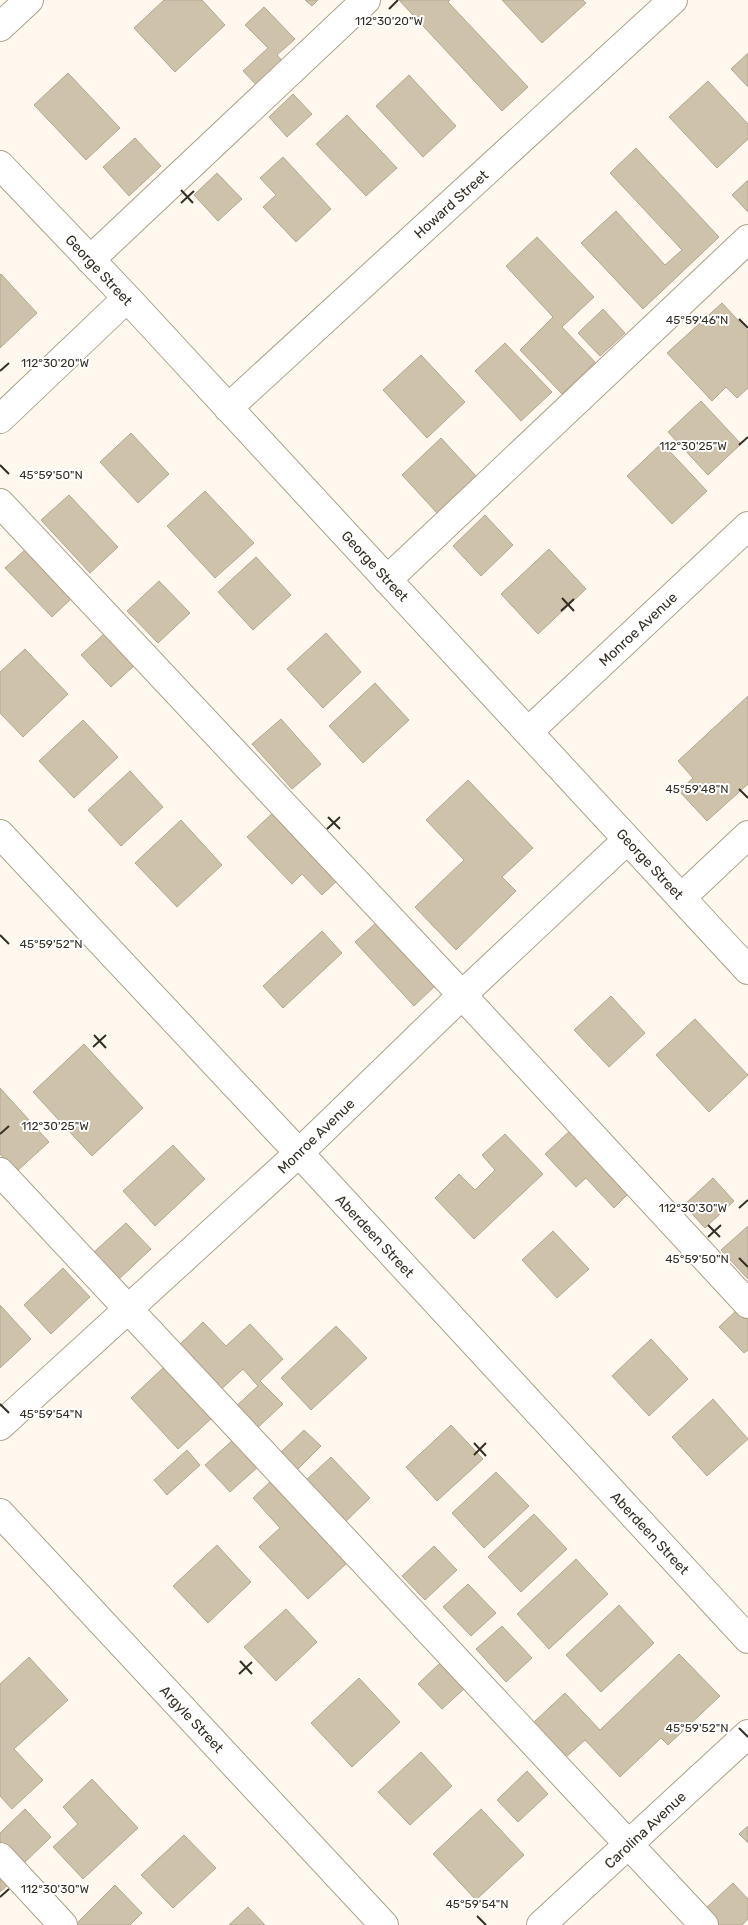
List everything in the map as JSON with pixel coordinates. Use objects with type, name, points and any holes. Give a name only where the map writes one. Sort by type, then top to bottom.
[{"type":"street","points":[[0,28],[29,0]]},
{"type":"street","points":[[90,260],[366,0]]},
{"type":"street","name":"Howard Street","points":[[228,408],[673,0]]},
{"type":"street","name":"George Street","points":[[0,165],[529,731],[748,970]]},
{"type":"street","points":[[387,580],[748,240]]},
{"type":"street","points":[[0,419],[126,298]]},
{"type":"street","points":[[0,503],[462,995],[748,1304]]},
{"type":"street","name":"Monroe Avenue","points":[[529,731],[748,526]]},
{"type":"street","name":"Aberdeen Street","points":[[0,834],[299,1153],[748,1639]]},
{"type":"street","points":[[681,898],[748,836]]},
{"type":"street","name":"Monroe Avenue","points":[[0,1426],[299,1153],[462,995],[627,840]]},
{"type":"street","points":[[0,1172],[704,1925]]},
{"type":"street","name":"Argyle Street","points":[[0,1513],[384,1925]]},
{"type":"street","name":"Carolina Avenue","points":[[541,1925],[748,1734]]},
{"type":"street","points":[[0,1857],[63,1925]]},
{"type":"building","points":[[164,0],[202,0],[225,25],[175,72],[134,28]]},
{"type":"building","points":[[305,0],[318,0],[312,6]]},
{"type":"building","points":[[399,0],[450,0],[448,2],[528,87],[502,111]]},
{"type":"building","points":[[502,0],[583,0],[586,3],[542,43]]},
{"type":"building","points":[[264,7],[295,39],[277,55],[288,67],[262,91],[243,71],[268,48],[245,25]]},
{"type":"building","points":[[748,53],[748,87],[731,69]]},
{"type":"building","points":[[68,73],[120,128],[86,160],[34,105]]},
{"type":"building","points":[[409,75],[456,126],[423,157],[376,106]]},
{"type":"building","points":[[708,81],[748,124],[748,139],[717,168],[669,117]]},
{"type":"building","points":[[293,94],[312,114],[287,137],[269,117]]},
{"type":"building","points":[[347,115],[397,168],[366,196],[316,144]]},
{"type":"building","points":[[135,138],[161,166],[129,196],[103,167]]},
{"type":"building","points":[[636,148],[719,237],[643,309],[581,243],[616,211],[665,265],[682,250],[610,173]]},
{"type":"building","points":[[283,157],[331,209],[296,242],[263,207],[276,195],[260,178]]},
{"type":"building","points":[[217,173],[242,199],[218,221],[194,195]]},
{"type":"building","points":[[748,180],[748,212],[732,195]]},
{"type":"building","points":[[537,237],[594,297],[562,327],[595,362],[562,394],[520,350],[553,317],[506,266]]},
{"type":"building","points":[[0,275],[37,313],[0,348]]},
{"type":"building","points":[[722,303],[748,331],[748,388],[737,398],[726,387],[712,401],[667,353]]},
{"type":"building","points":[[603,309],[625,333],[600,356],[578,333]]},
{"type":"building","points":[[505,343],[552,392],[521,421],[475,371]]},
{"type":"building","points":[[421,355],[465,402],[427,438],[383,390]]},
{"type":"building","points":[[701,401],[741,444],[708,475],[668,432]]},
{"type":"building","points":[[131,433],[169,474],[138,503],[100,462]]},
{"type":"building","points":[[441,438],[476,476],[437,513],[402,475]]},
{"type":"building","points":[[662,443],[707,491],[672,524],[627,476]]},
{"type":"building","points":[[205,491],[254,543],[215,578],[167,526]]},
{"type":"building","points":[[69,495],[118,547],[90,573],[41,520]]},
{"type":"building","points":[[485,515],[513,545],[481,576],[453,546]]},
{"type":"building","points":[[26,549],[72,598],[52,617],[5,568]]},
{"type":"building","points":[[549,549],[586,589],[538,634],[501,594]]},
{"type":"building","points":[[256,557],[291,595],[253,630],[218,592]]},
{"type":"building","points":[[159,581],[190,613],[158,643],[127,611]]},
{"type":"building","points":[[106,632],[136,664],[111,687],[81,655]]},
{"type":"building","points":[[326,633],[361,672],[323,708],[287,669]]},
{"type":"building","points":[[25,649],[68,694],[23,737],[0,713],[0,672]]},
{"type":"building","points":[[375,683],[409,720],[363,763],[329,726]]},
{"type":"building","points":[[748,696],[748,784],[707,821],[679,791],[693,778],[678,761]]},
{"type":"building","points":[[281,719],[321,764],[292,789],[252,744]]},
{"type":"building","points":[[83,720],[118,757],[74,798],[39,761]]},
{"type":"building","points":[[130,771],[163,807],[121,846],[88,810]]},
{"type":"building","points":[[468,780],[533,848],[502,877],[516,891],[456,950],[415,907],[464,860],[426,820]]},
{"type":"building","points":[[277,809],[341,877],[322,895],[302,874],[292,884],[247,837]]},
{"type":"building","points":[[181,820],[222,865],[177,907],[135,863]]},
{"type":"building","points":[[379,920],[438,983],[414,1006],[355,942]]},
{"type":"building","points":[[322,931],[342,953],[283,1008],[263,986]]},
{"type":"building","points":[[611,996],[645,1033],[609,1067],[574,1030]]},
{"type":"building","points":[[695,1019],[748,1075],[709,1112],[656,1055]]},
{"type":"building","points":[[84,1044],[143,1108],[92,1156],[33,1092]]},
{"type":"building","points":[[0,1088],[49,1142],[16,1172],[0,1154]]},
{"type":"building","points":[[574,1127],[632,1190],[614,1208],[586,1178],[576,1187],[545,1154]]},
{"type":"building","points":[[505,1134],[543,1174],[474,1239],[435,1198],[459,1174],[475,1190],[495,1170],[482,1155]]},
{"type":"building","points":[[173,1145],[205,1179],[155,1226],[123,1191]]},
{"type":"building","points":[[713,1178],[734,1201],[705,1228],[684,1205]]},
{"type":"building","points":[[126,1223],[151,1249],[119,1279],[94,1252]]},
{"type":"building","points":[[748,1226],[748,1279],[721,1250]]},
{"type":"building","points":[[553,1231],[589,1269],[557,1298],[522,1260]]},
{"type":"building","points":[[63,1268],[90,1297],[51,1334],[24,1305]]},
{"type":"building","points":[[0,1305],[31,1339],[0,1368]]},
{"type":"building","points":[[739,1308],[748,1317],[748,1350],[744,1353],[719,1327]]},
{"type":"building","points":[[203,1322],[226,1346],[250,1324],[283,1359],[260,1381],[283,1404],[254,1431],[233,1409],[258,1386],[243,1369],[216,1394],[174,1350]]},
{"type":"building","points":[[336,1326],[367,1358],[311,1410],[281,1378]]},
{"type":"building","points":[[651,1339],[688,1379],[649,1416],[612,1376]]},
{"type":"building","points":[[164,1367],[212,1418],[178,1449],[131,1398]]},
{"type":"building","points":[[713,1399],[748,1439],[707,1476],[672,1437]]},
{"type":"building","points":[[451,1425],[483,1459],[437,1501],[406,1467]]},
{"type":"building","points":[[304,1430],[321,1446],[295,1472],[278,1455]]},
{"type":"building","points":[[234,1439],[259,1466],[230,1492],[205,1465]]},
{"type":"building","points":[[187,1450],[200,1465],[167,1495],[154,1480]]},
{"type":"building","points":[[331,1457],[370,1498],[344,1523],[305,1481]]},
{"type":"building","points":[[496,1472],[529,1506],[484,1548],[452,1513]]},
{"type":"building","points":[[271,1481],[347,1563],[308,1599],[259,1547],[280,1528],[253,1498]]},
{"type":"building","points":[[534,1514],[567,1549],[521,1592],[488,1557]]},
{"type":"building","points":[[217,1545],[251,1582],[208,1623],[173,1586]]},
{"type":"building","points":[[434,1546],[457,1570],[425,1600],[402,1576]]},
{"type":"building","points":[[576,1559],[608,1594],[549,1649],[517,1614]]},
{"type":"building","points":[[468,1584],[496,1613],[471,1636],[443,1607]]},
{"type":"building","points":[[619,1605],[654,1643],[601,1692],[566,1655]]},
{"type":"building","points":[[286,1609],[317,1642],[276,1681],[244,1647]]},
{"type":"building","points":[[502,1626],[532,1658],[506,1682],[476,1649]]},
{"type":"building","points":[[679,1654],[720,1696],[668,1745],[661,1738],[620,1777],[585,1740],[566,1757],[533,1723],[565,1693],[600,1730]]},
{"type":"building","points":[[29,1657],[68,1700],[14,1749],[43,1780],[12,1809],[0,1796],[0,1684]]},
{"type":"building","points":[[440,1663],[464,1689],[442,1709],[418,1684]]},
{"type":"building","points":[[359,1678],[400,1722],[352,1767],[311,1723]]},
{"type":"building","points":[[421,1752],[452,1786],[410,1825],[378,1792]]},
{"type":"building","points":[[527,1771],[548,1794],[518,1822],[497,1800]]},
{"type":"building","points":[[92,1779],[138,1828],[83,1879],[53,1847],[78,1824],[63,1807]]},
{"type":"building","points":[[25,1809],[51,1837],[22,1865],[0,1841],[0,1833]]},
{"type":"building","points":[[481,1809],[524,1855],[476,1900],[433,1854]]},
{"type":"building","points":[[748,1826],[748,1843],[739,1834]]},
{"type":"building","points":[[184,1835],[216,1868],[173,1908],[141,1875]]},
{"type":"building","points":[[0,1875],[9,1884],[0,1892]]},
{"type":"building","points":[[733,1883],[748,1899],[748,1919],[742,1925],[718,1925],[704,1910]]},
{"type":"building","points":[[115,1885],[142,1913],[130,1925],[77,1925],[76,1924]]},
{"type":"building","points":[[248,1907],[265,1925],[229,1925]]}]
